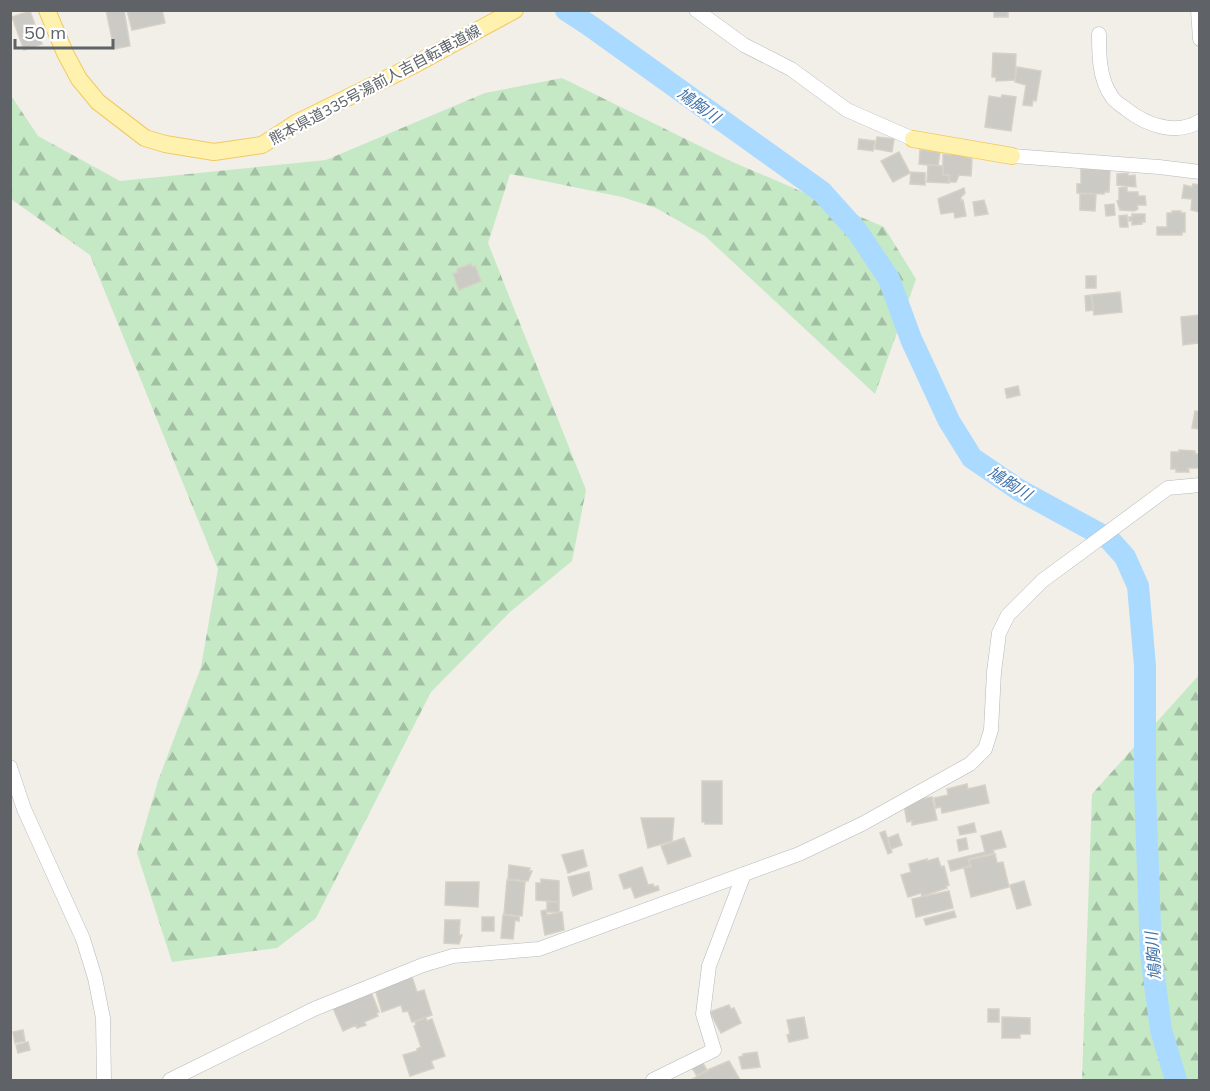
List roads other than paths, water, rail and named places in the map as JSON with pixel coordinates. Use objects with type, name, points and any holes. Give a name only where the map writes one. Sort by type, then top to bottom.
[{"type":"main road","name":"熊本県道335号湯前人吉自転車道線","points":[[47,10],[79,79],[98,102],[145,138],[165,144],[214,152],[262,145],[296,123],[412,66],[515,10]]},
{"type":"main road","points":[[913,139],[1012,156]]},
{"type":"street","points":[[696,10],[744,45],[791,69],[847,110],[913,139]]},
{"type":"street","points":[[1198,10],[1200,39]]},
{"type":"street","points":[[1099,34],[1099,61],[1112,98],[1134,115],[1156,126],[1191,126],[1200,121]]},
{"type":"street","points":[[1012,156],[1159,166],[1200,172]]},
{"type":"street","points":[[170,1080],[314,1009],[423,965],[453,956],[539,949],[799,854],[862,824],[970,764],[985,749],[991,730],[999,633],[1008,615],[1042,581],[1168,488],[1200,485]]},
{"type":"street","points":[[10,767],[24,809],[86,948],[103,1018],[104,1080]]},
{"type":"street","points":[[653,1080],[714,1050],[703,1014],[709,966],[744,874]]},
{"type":"waterway","name":"鳩胸川","points":[[566,10],[822,192],[857,231],[889,279],[911,339],[949,421],[972,458],[1019,490],[1109,539],[1125,557],[1138,586],[1145,666],[1145,787],[1151,954],[1161,1030],[1176,1080]]}]
